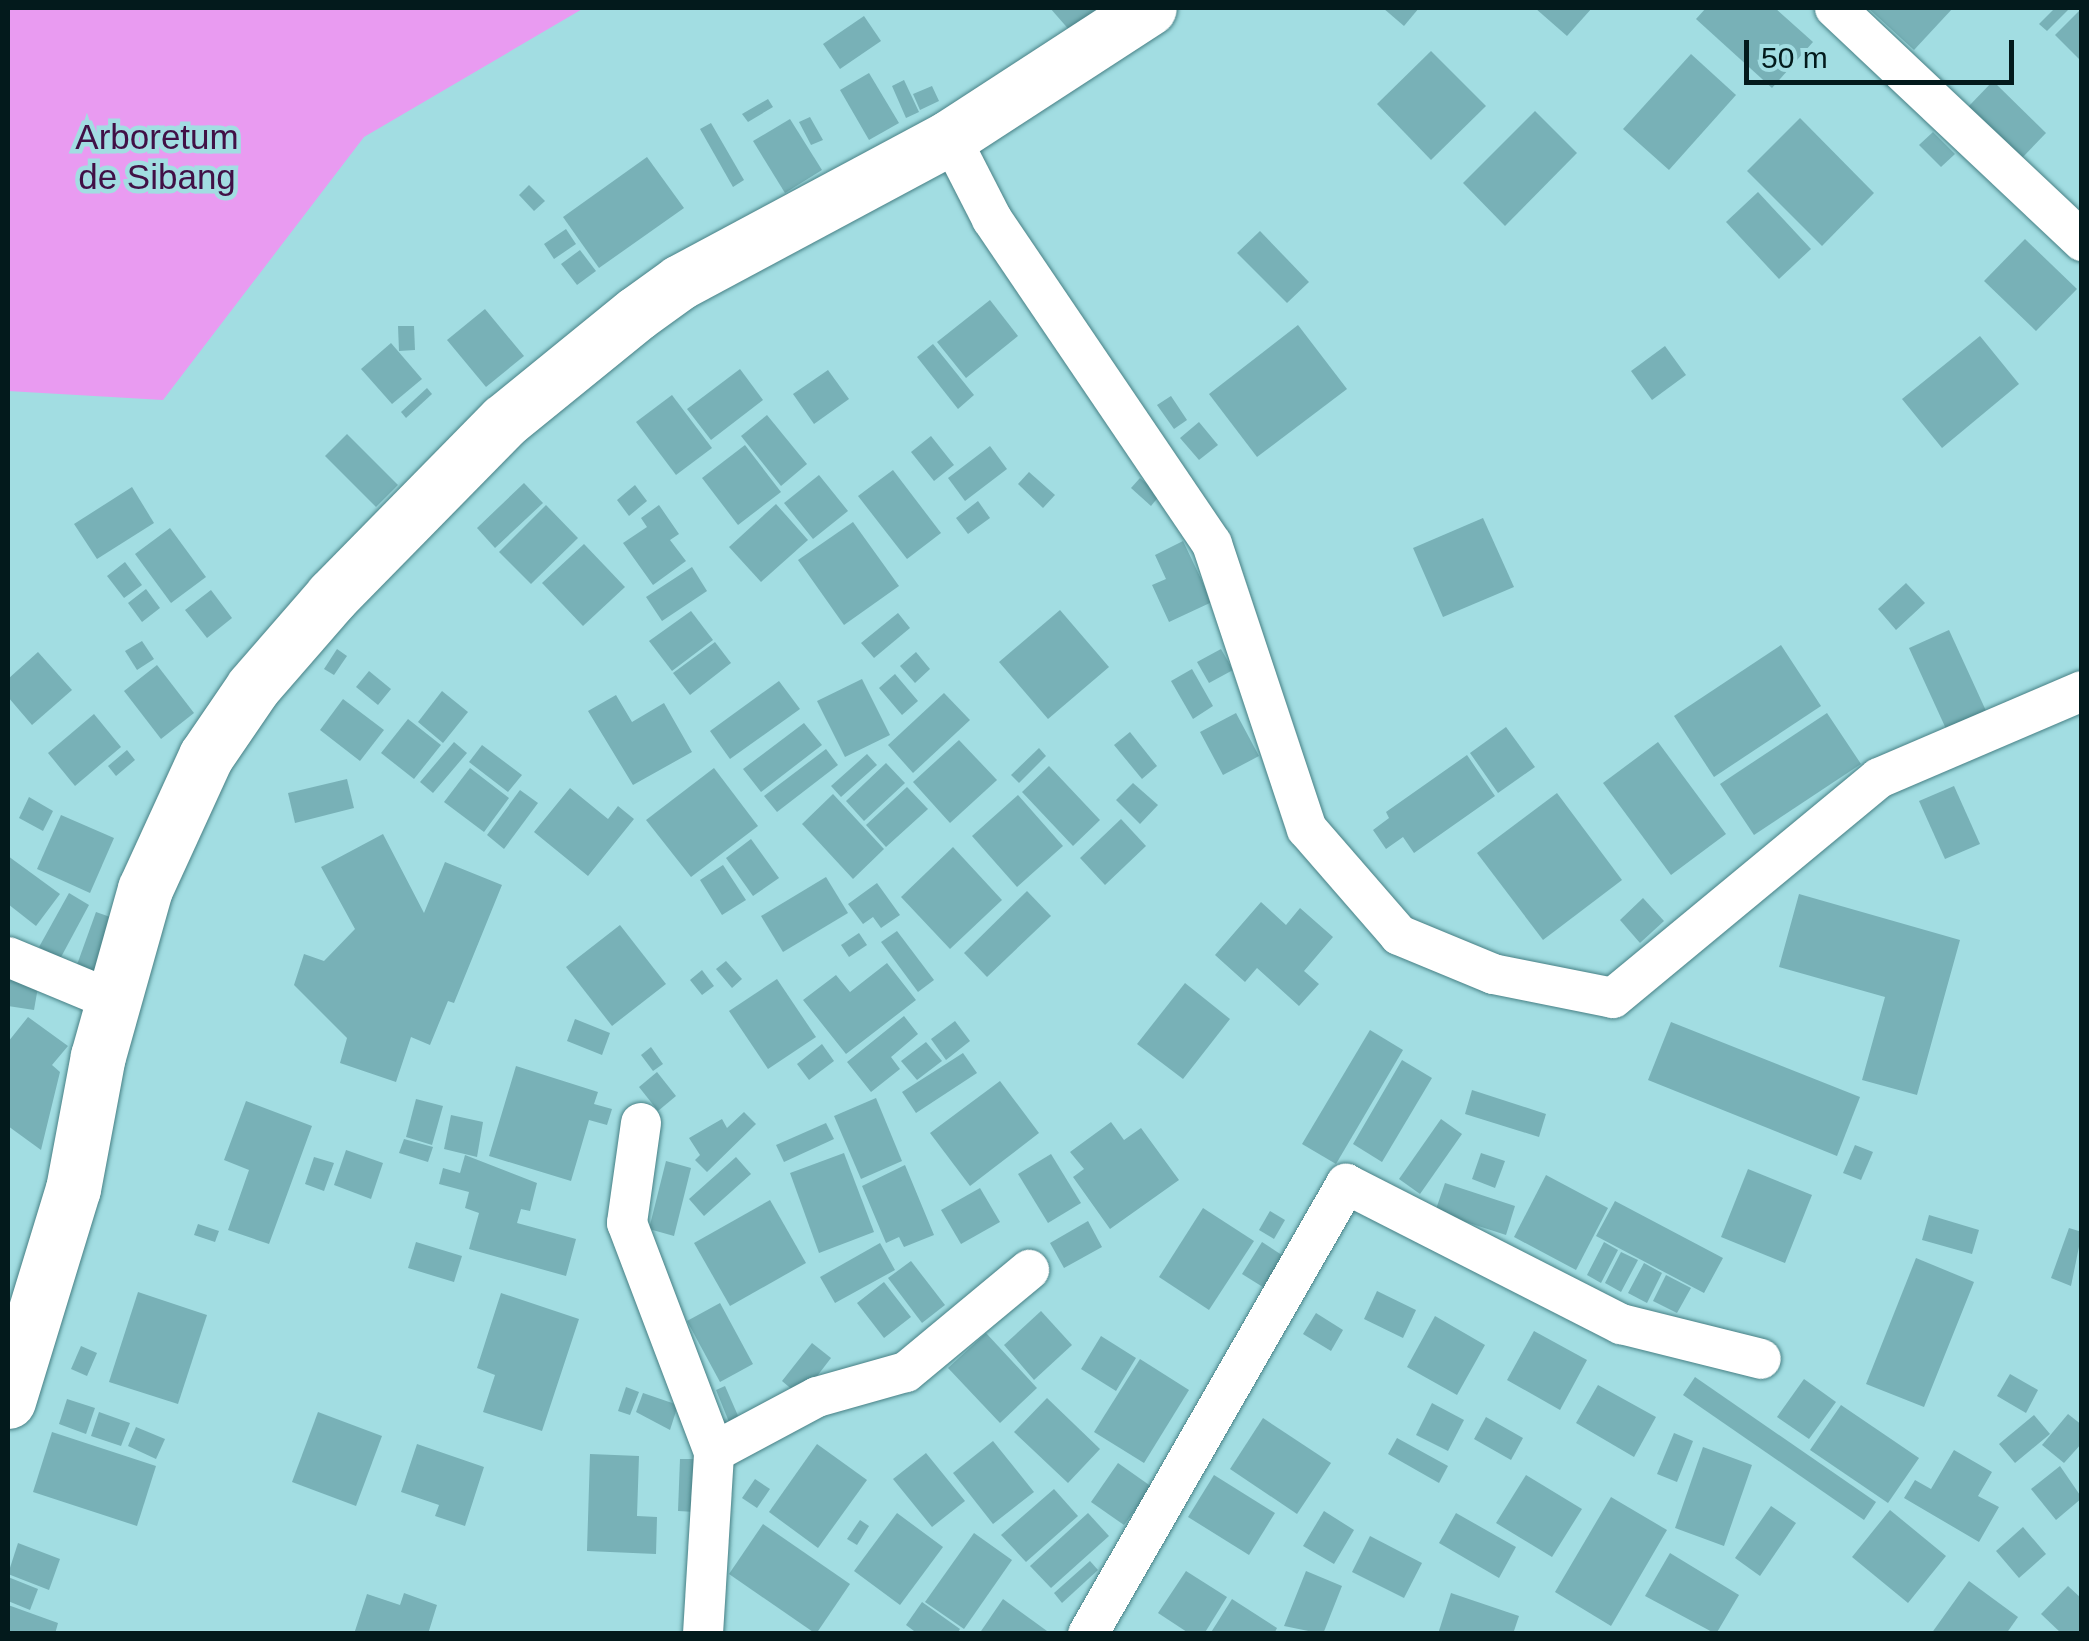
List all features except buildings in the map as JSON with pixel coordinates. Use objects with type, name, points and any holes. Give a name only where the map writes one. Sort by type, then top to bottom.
[{"type":"street","points":[[8,1401],[73,1189],[114,1002],[164,837],[228,718],[432,492],[504,421],[680,282],[950,137],[1149,8]]},
{"type":"street","points":[[1835,8],[2082,241]]},
{"type":"street","points":[[950,137],[992,219],[1212,544],[1308,829],[1399,936],[1493,974],[1614,998],[1880,778],[2082,691]]},
{"type":"street","points":[[8,957],[114,1002]]},
{"type":"street","points":[[641,1123],[627,1223],[714,1452],[704,1634]]},
{"type":"street","points":[[1088,1634],[1346,1184],[1621,1324],[1760,1360]]},
{"type":"street","points":[[714,1452],[817,1397],[906,1372],[1029,1270]]},
{"type":"green space","name":"Arboretum de Sibang","points":[[8,8],[584,8],[364,137],[163,400],[8,391]]}]
